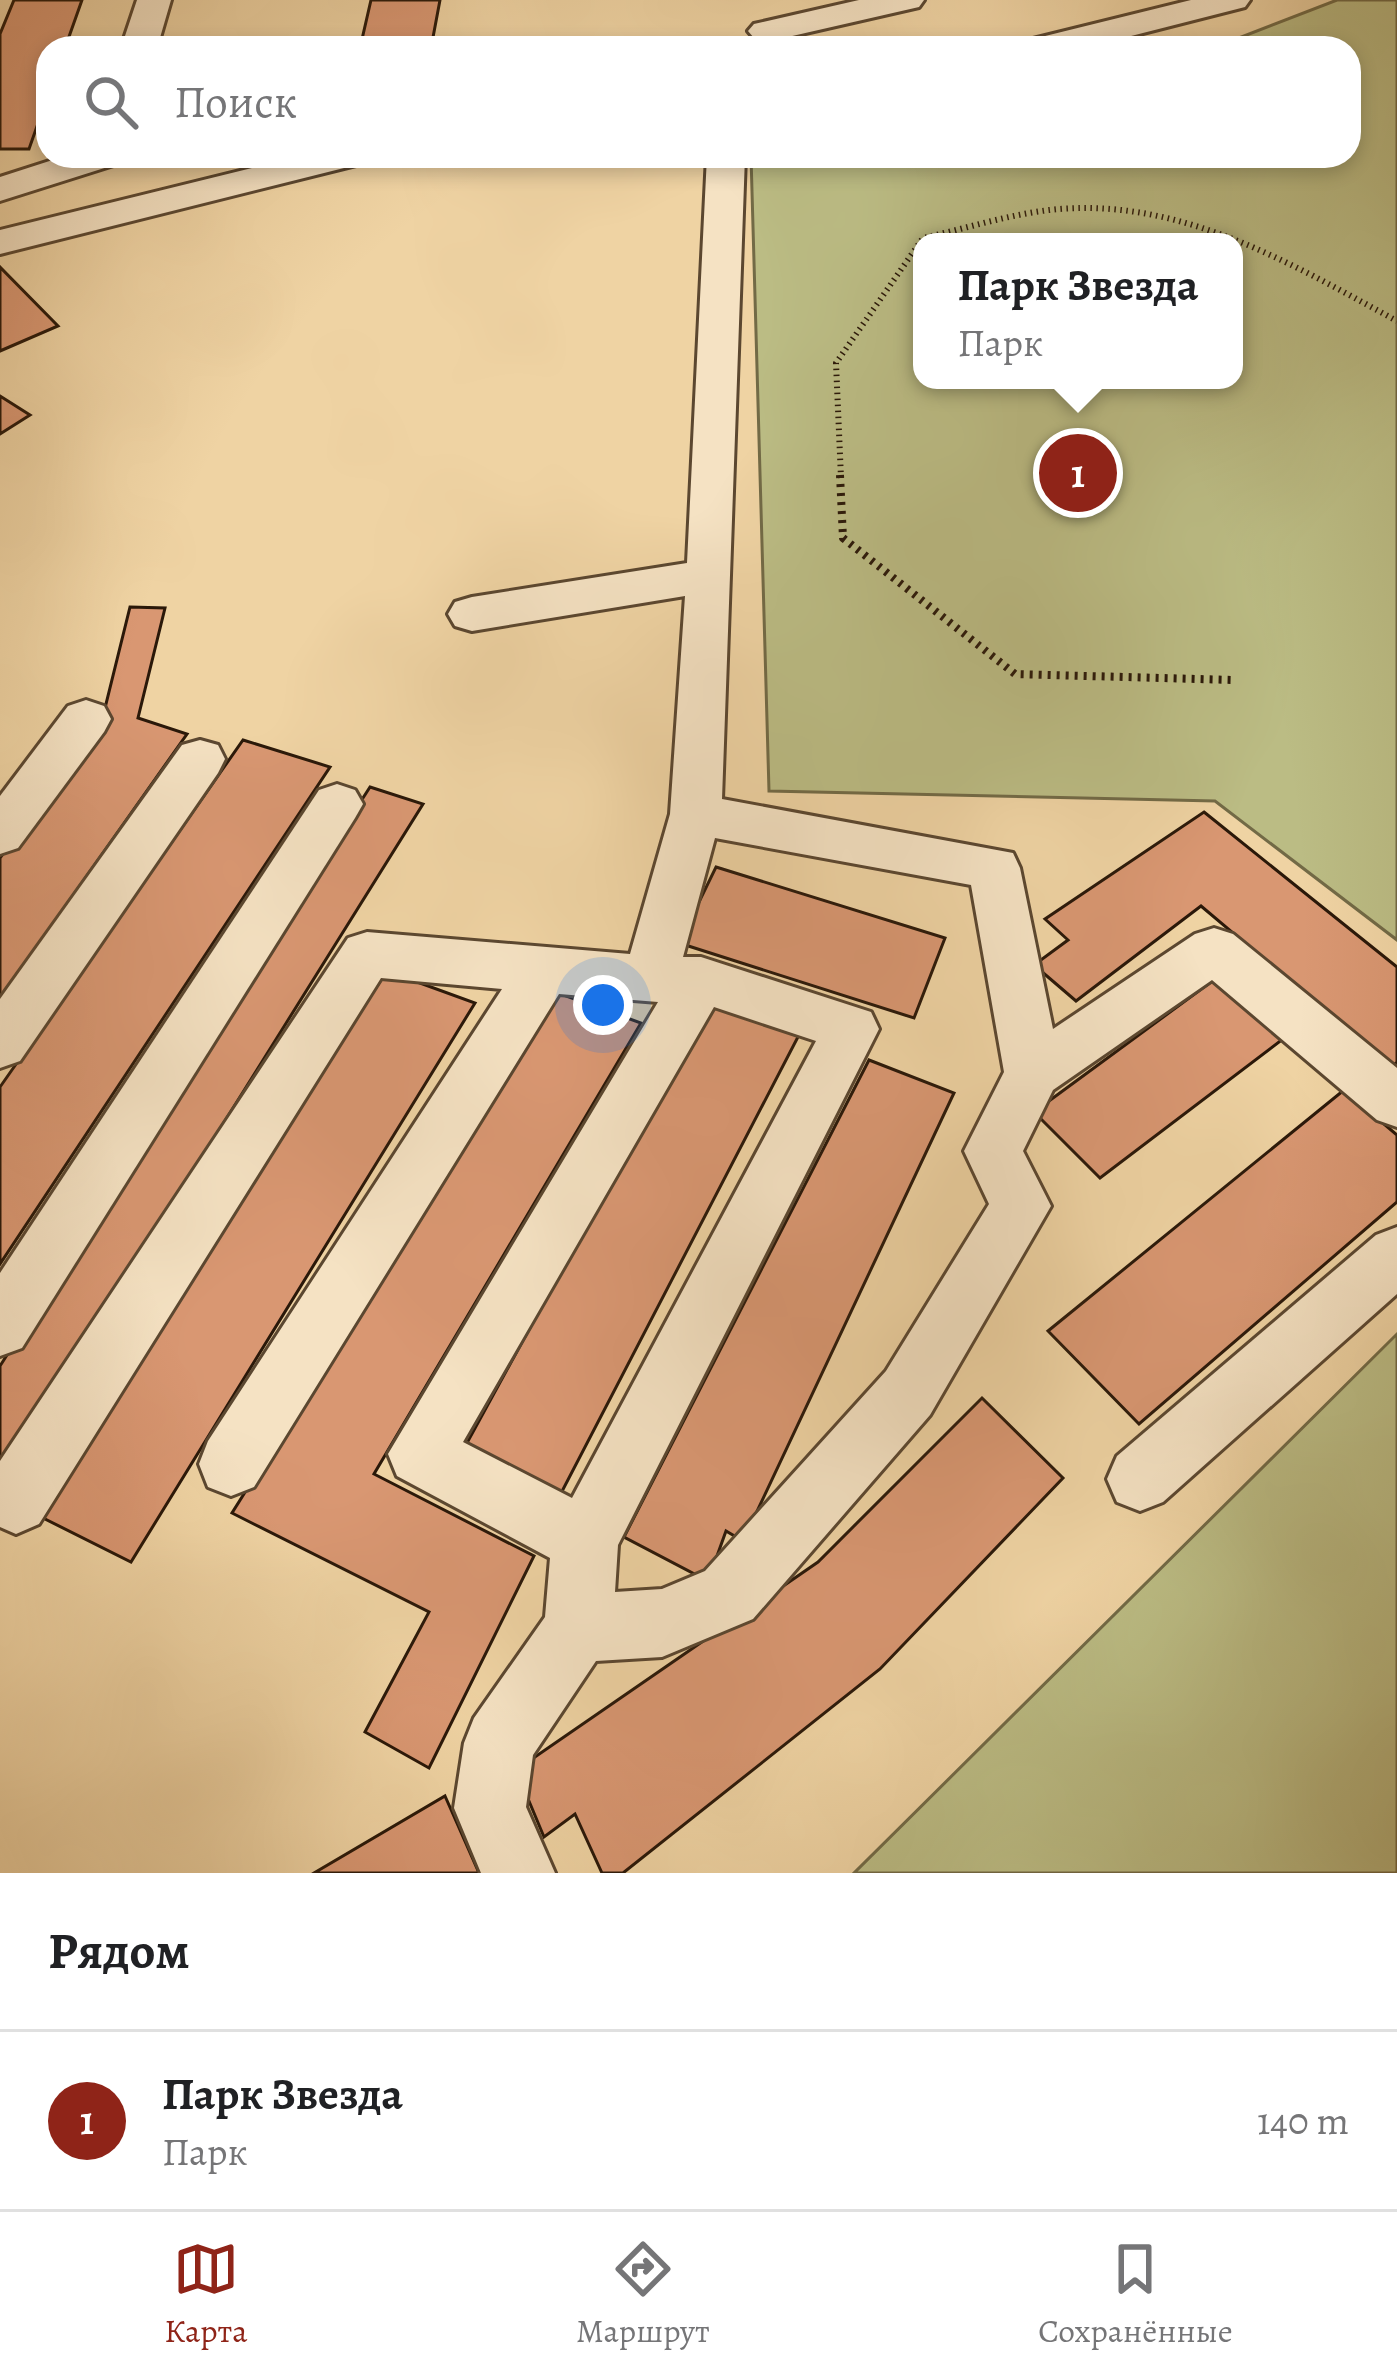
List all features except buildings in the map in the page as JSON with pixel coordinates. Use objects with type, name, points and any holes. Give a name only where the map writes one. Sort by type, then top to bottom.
[{"type":"street","points":[[143,36],[154,0]]},
{"type":"street","points":[[757,26],[907,0]]},
{"type":"street","points":[[1090,36],[1233,0]]},
{"type":"street","points":[[0,189],[66,168]]},
{"type":"street","points":[[0,242],[299,168]]},
{"type":"street","points":[[585,1540],[420,1454],[676,979],[696,814],[726,168]]},
{"type":"street","points":[[472,614],[710,576]]},
{"type":"street","points":[[0,834],[86,719]]},
{"type":"street","points":[[0,1044],[200,759]]},
{"type":"street","points":[[0,1327],[337,804]]},
{"type":"street","points":[[696,814],[994,868],[1033,1073]]},
{"type":"street","points":[[578,1628],[662,1623],[729,1595],[908,1393],[1021,1207],[993,1151],[1033,1073],[1214,950],[1397,1102]]},
{"type":"street","points":[[0,1494],[16,1501],[367,954],[543,972],[676,979],[851,1029],[585,1540],[578,1628],[499,1743],[490,1808],[518,1873]]},
{"type":"street","points":[[231,1464],[543,972]]},
{"type":"street","points":[[1140,1479],[1397,1255]]},
{"type":"path","points":[[947,233],[1060,209],[1145,211],[1219,233]]},
{"type":"path","points":[[1243,240],[1397,321]]},
{"type":"path","points":[[913,252],[836,363],[843,538],[1016,674],[1234,680]]},
{"type":"green space","points":[[1337,0],[1397,0],[1397,940],[1215,801],[769,791],[751,168],[1361,168],[1361,36],[1244,36]]},
{"type":"green space","points":[[1397,1334],[1397,1873],[854,1873]]},
{"type":"place","name":"Парк Звезда","points":[[1078,473]]}]
